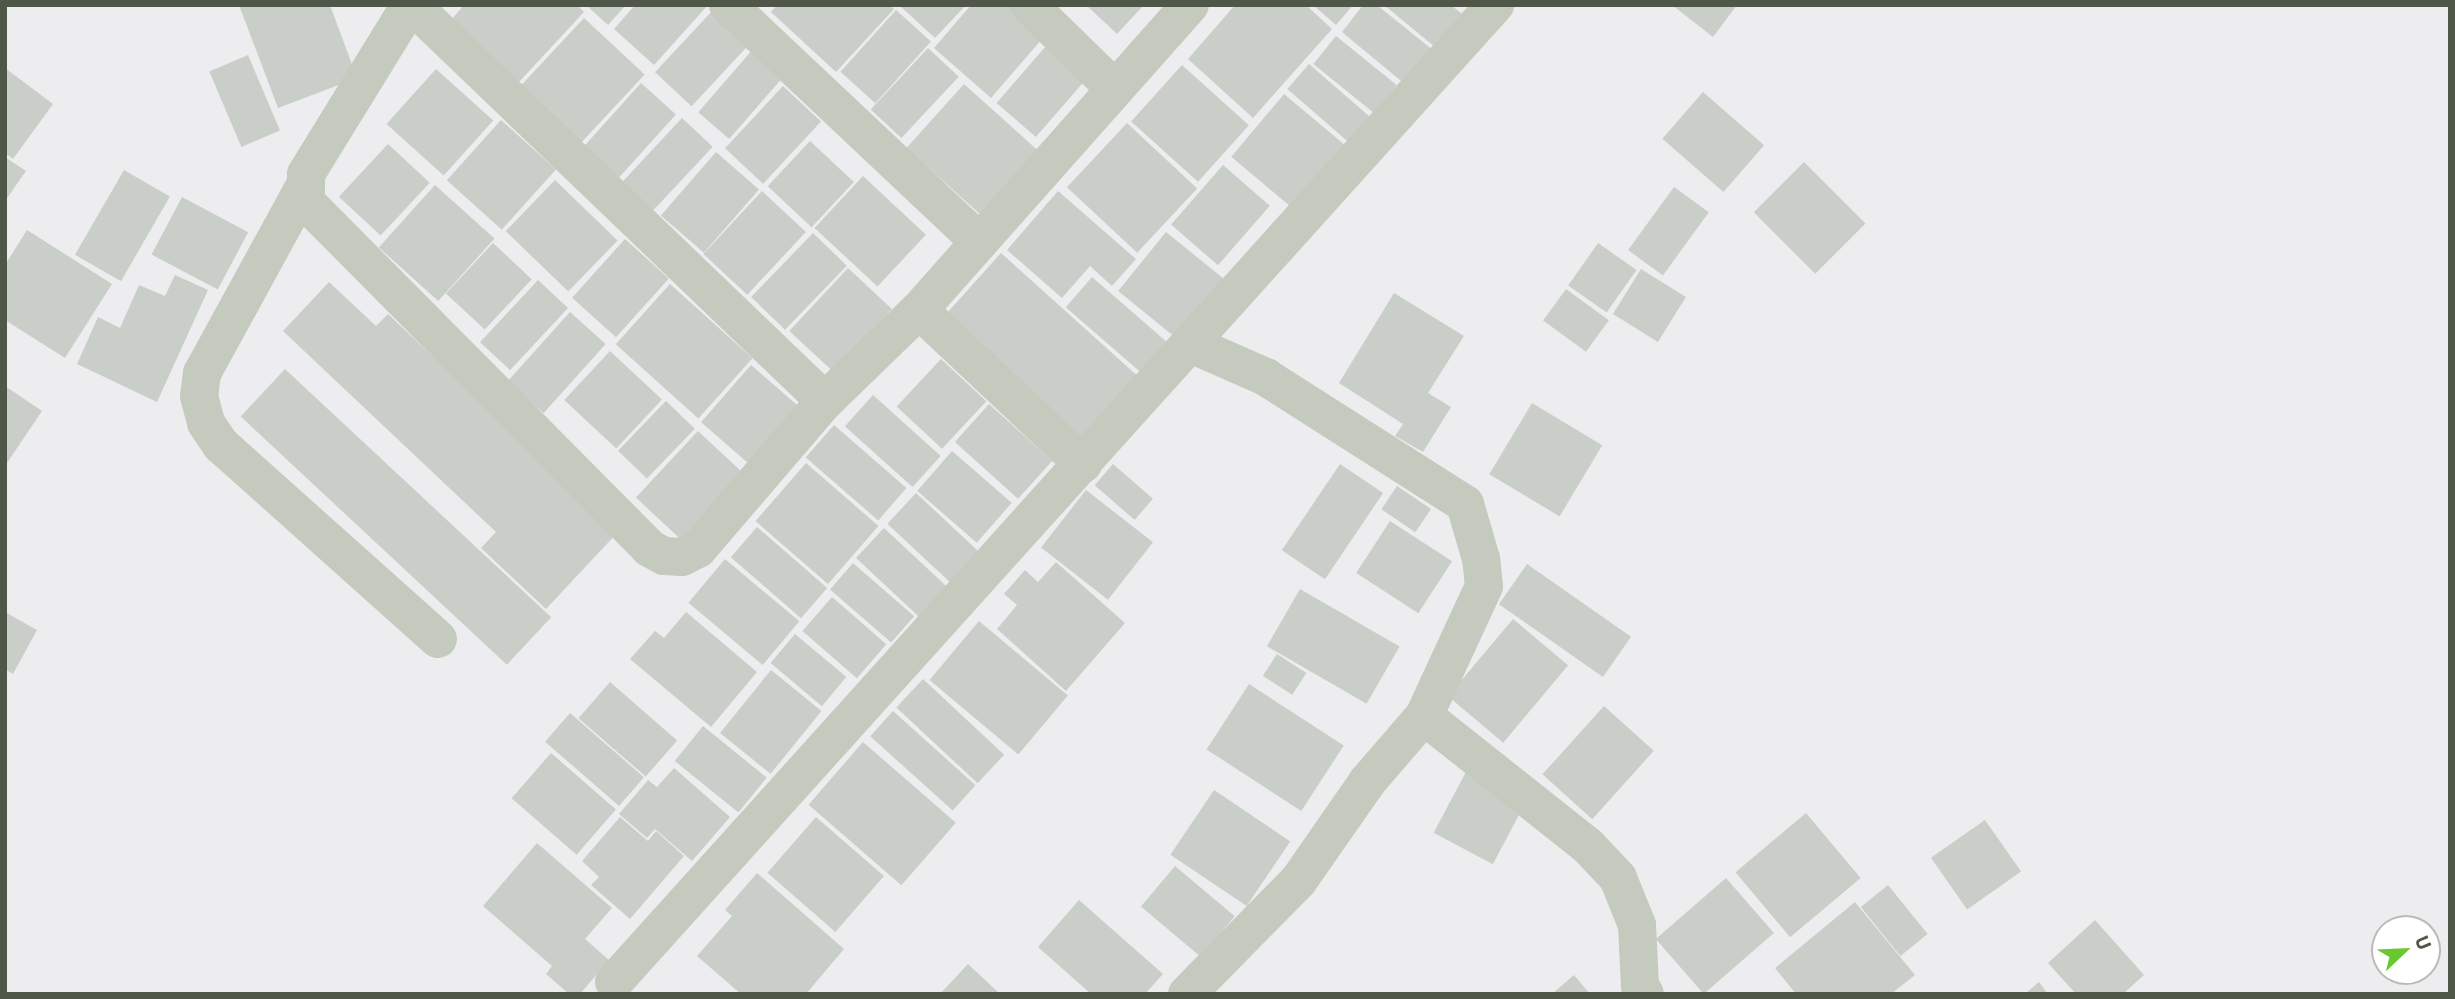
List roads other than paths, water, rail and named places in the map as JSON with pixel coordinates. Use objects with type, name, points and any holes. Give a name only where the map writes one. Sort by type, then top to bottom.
[{"type":"street","points":[[825,401],[411,5],[306,174],[306,202],[317,217],[649,548],[664,556],[682,557],[698,549],[825,401],[919,310],[1190,5]]},
{"type":"street","points":[[728,5],[978,241]]},
{"type":"street","points":[[1029,5],[1115,89]]},
{"type":"street","points":[[614,982],[1193,345],[1495,5]]},
{"type":"street","points":[[304,187],[202,373],[199,396],[206,423],[221,445],[438,639]]},
{"type":"street","points":[[919,310],[1083,464]]},
{"type":"street","points":[[1187,994],[1300,880],[1367,782],[1424,716],[1484,586],[1481,559],[1465,504],[1266,377],[1193,345]]},
{"type":"street","points":[[1424,716],[1588,846],[1618,878],[1637,925],[1640,986],[1645,994]]}]
